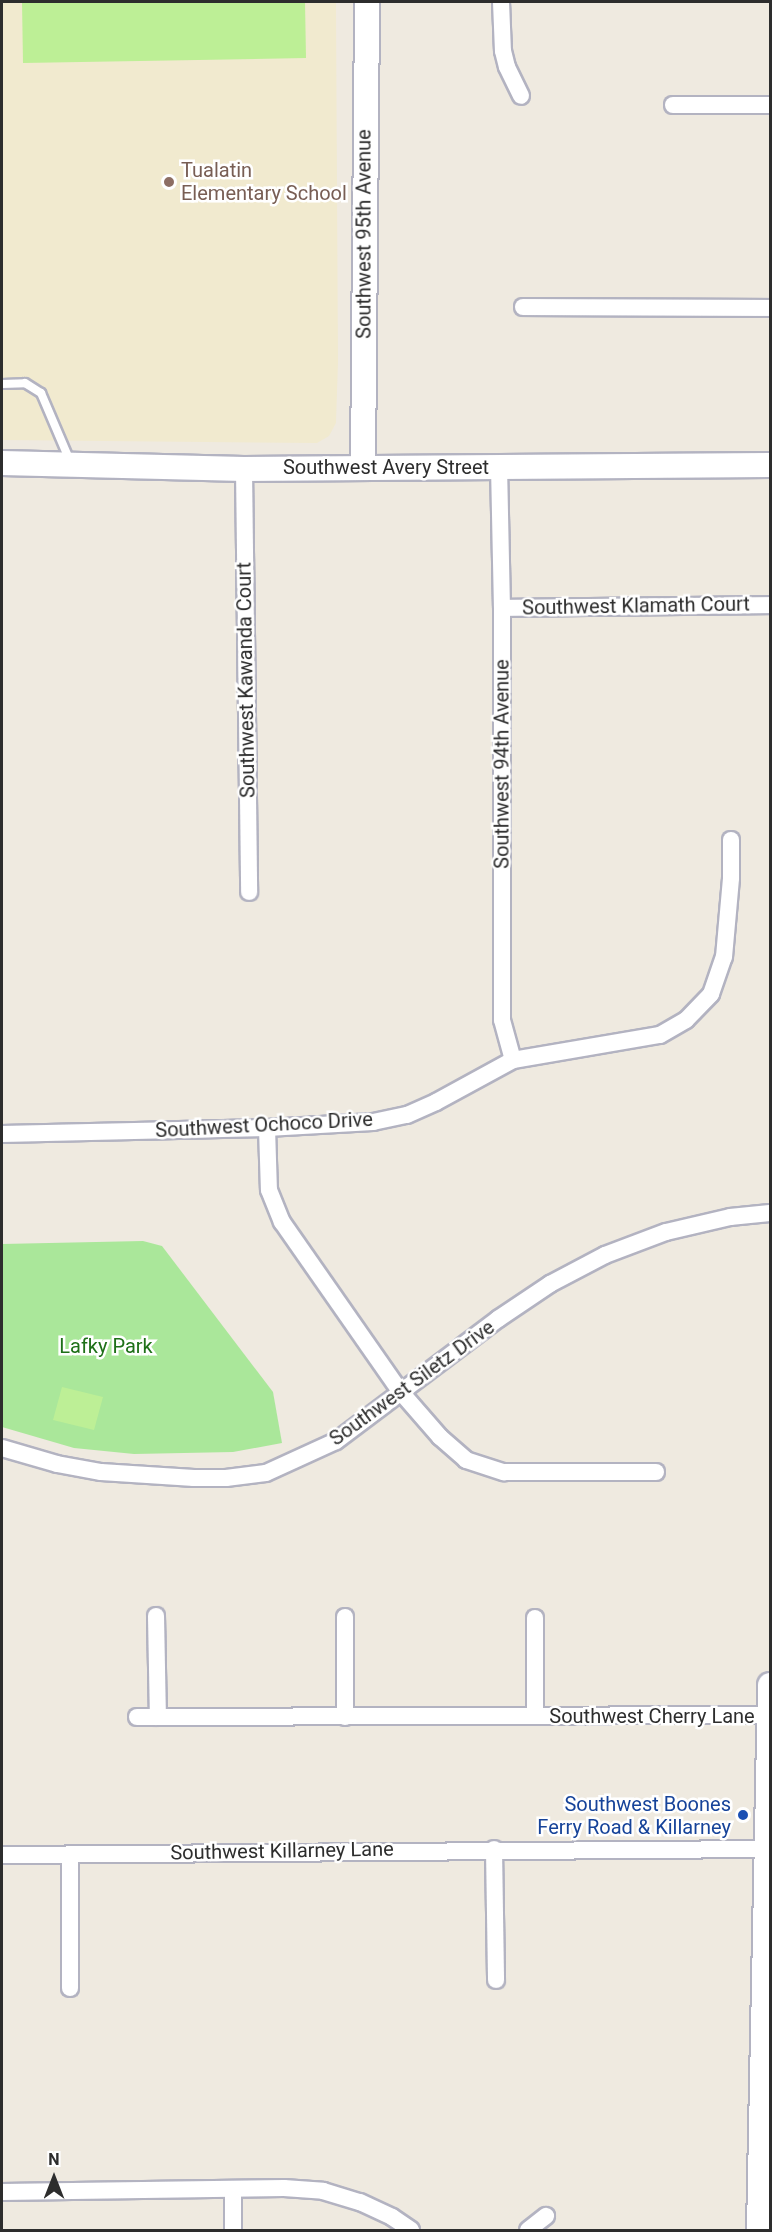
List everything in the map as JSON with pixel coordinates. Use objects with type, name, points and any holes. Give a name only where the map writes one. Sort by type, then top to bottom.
[{"type":"main road","name":"Southwest 95th Avenue","points":[[363,467],[367,2]]},
{"type":"main road","name":"Southwest Avery Street","points":[[2,463],[244,469],[771,465]]},
{"type":"main road","points":[[759,2230],[765,2184],[768,1973],[766,1849],[771,1685]]},
{"type":"street","points":[[501,2],[503,51],[507,68],[521,96]]},
{"type":"street","points":[[673,105],[771,105]]},
{"type":"street","points":[[523,307],[771,308]]},
{"type":"street","name":"Southwest 94th Avenue","points":[[499,466],[502,608],[502,1020],[513,1060]]},
{"type":"street","name":"Southwest Kawanda Court","points":[[244,469],[249,892]]},
{"type":"street","name":"Southwest Klamath Court","points":[[502,608],[771,605]]},
{"type":"street","name":"Southwest Ochoco Drive","points":[[2,1134],[267,1128],[372,1122],[407,1115],[436,1102],[513,1060],[660,1035],[686,1020],[711,994],[724,957],[731,878],[731,840]]},
{"type":"street","points":[[267,1128],[269,1190],[282,1222],[400,1391],[440,1437],[466,1460],[504,1472],[656,1473]]},
{"type":"street","name":"Southwest Siletz Drive","points":[[2,1448],[57,1464],[101,1472],[194,1478],[226,1478],[266,1473],[336,1441],[400,1391],[550,1284],[605,1255],[666,1232],[730,1217],[771,1213]]},
{"type":"street","points":[[156,1616],[158,1717]]},
{"type":"street","points":[[345,1617],[345,1717]]},
{"type":"street","name":"Southwest Cherry Lane","points":[[535,1618],[535,1716]]},
{"type":"street","name":"Southwest Cherry Lane","points":[[136,1717],[769,1715]]},
{"type":"street","points":[[494,1849],[496,1980]]},
{"type":"street","name":"Southwest Killarney Lane","points":[[2,1855],[494,1849],[766,1849]]},
{"type":"street","points":[[70,1854],[70,1988]]},
{"type":"street","points":[[2,2192],[284,2188],[322,2191],[360,2202],[392,2217],[411,2230]]},
{"type":"street","points":[[233,2190],[233,2230]]},
{"type":"street","points":[[528,2230],[546,2216]]},
{"type":"lane","points":[[2,384],[25,383],[41,393],[71,465]]},
{"type":"shaded area","name":"Tualatin Elementary School","points":[[2,2],[336,2],[338,362],[336,423],[329,436],[317,443],[2,440]]},
{"type":"green space","points":[[22,2],[305,2],[306,58],[23,63]]},
{"type":"green space","name":"Lafky Park","points":[[143,1241],[162,1246],[273,1392],[282,1443],[233,1452],[134,1454],[74,1448],[2,1427],[2,1244]]},
{"type":"green space","points":[[62,1387],[103,1397],[94,1430],[53,1420]]},
{"type":"place","name":"Tualatin Elementary School","points":[[169,182]]},
{"type":"place","name":"Southwest Boones Ferry Road & Killarney","points":[[743,1815]]}]
